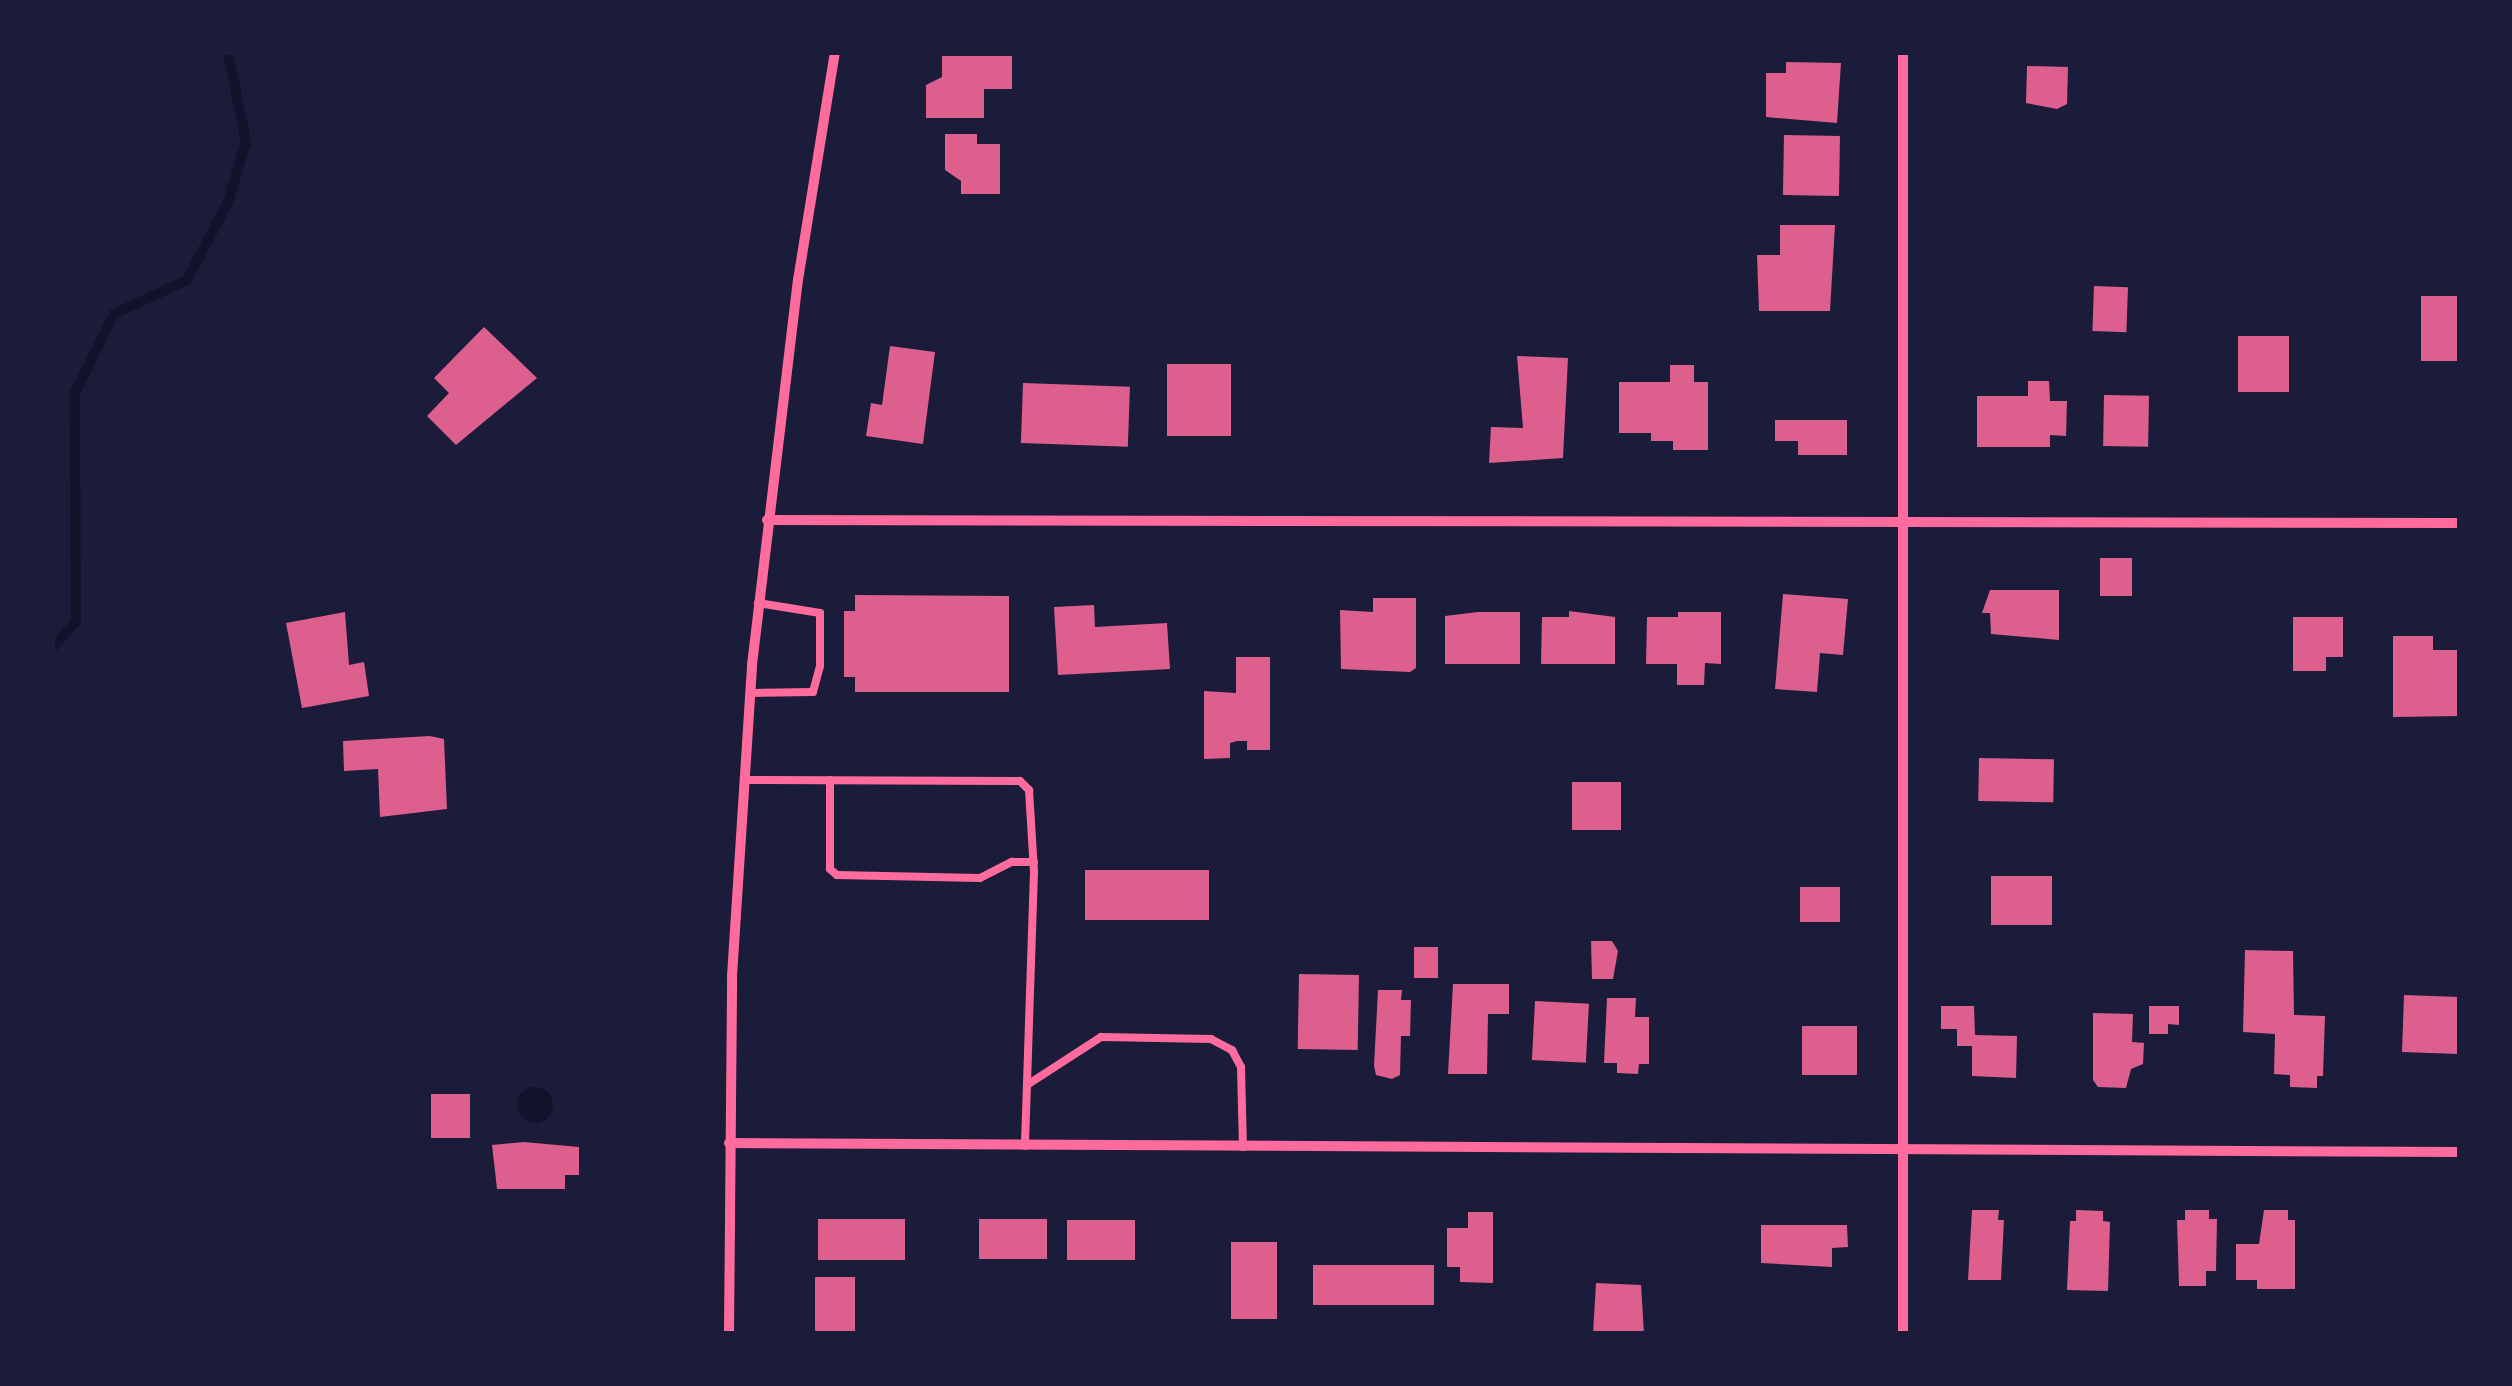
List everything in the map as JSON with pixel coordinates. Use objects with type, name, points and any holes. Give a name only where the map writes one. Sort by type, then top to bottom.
[{"type":"street","points":[[728,1334],[728,1143],[750,693],[766,520],[835,52]]},
{"type":"street","points":[[1903,52],[1903,1334]]},
{"type":"street","points":[[766,520],[2460,523]]},
{"type":"street","points":[[728,1143],[2460,1152]]},
{"type":"lane","points":[[750,693],[813,692],[820,666],[820,612],[758,603]]},
{"type":"lane","points":[[744,780],[1020,781],[1034,812],[1026,1146]]},
{"type":"lane","points":[[830,780],[830,869],[837,874],[980,878],[1012,862],[1034,862]]},
{"type":"lane","points":[[1027,1085],[1101,1038],[1212,1039],[1232,1050],[1242,1067],[1242,1148]]},
{"type":"shaded area","points":[[535,1087],[547,1093],[553,1105],[547,1117],[535,1123],[523,1117],[517,1105],[523,1093]]},
{"type":"building","points":[[942,56],[1012,56],[1012,89],[984,89],[984,118],[926,118],[926,85],[942,77]]},
{"type":"building","points":[[1786,62],[1841,63],[1837,123],[1766,117],[1766,73],[1786,73]]},
{"type":"building","points":[[2027,66],[2068,67],[2067,104],[2057,109],[2026,103]]},
{"type":"building","points":[[945,134],[977,134],[977,144],[1000,144],[1000,194],[961,194],[961,181],[945,170]]},
{"type":"building","points":[[1784,135],[1840,136],[1839,196],[1783,195]]},
{"type":"building","points":[[1780,225],[1835,225],[1830,311],[1759,311],[1757,255],[1780,255]]},
{"type":"building","points":[[2094,286],[2128,287],[2126,332],[2092,331]]},
{"type":"building","points":[[2421,296],[2460,296],[2460,361],[2421,361]]},
{"type":"building","points":[[484,327],[537,378],[456,445],[427,416],[449,393],[434,378]]},
{"type":"building","points":[[2238,336],[2289,336],[2289,392],[2238,392]]},
{"type":"building","points":[[890,346],[935,352],[923,444],[866,436],[871,403],[882,405]]},
{"type":"building","points":[[1517,356],[1568,358],[1563,458],[1489,463],[1491,427],[1523,428]]},
{"type":"building","points":[[1167,364],[1231,364],[1231,436],[1167,436]]},
{"type":"building","points":[[1670,365],[1694,365],[1694,382],[1708,382],[1708,450],[1673,450],[1673,441],[1651,441],[1651,433],[1619,433],[1619,382],[1670,382]]},
{"type":"building","points":[[2028,381],[2049,381],[2050,401],[2067,401],[2066,436],[2050,435],[2050,447],[1977,447],[1977,396],[2028,396]]},
{"type":"building","points":[[1023,383],[1130,387],[1128,447],[1021,443]]},
{"type":"building","points":[[2104,395],[2149,396],[2148,447],[2103,446]]},
{"type":"building","points":[[1775,420],[1847,420],[1847,455],[1798,455],[1798,441],[1775,441]]},
{"type":"building","points":[[2100,558],[2132,558],[2132,596],[2100,596]]},
{"type":"building","points":[[1990,590],[2059,590],[2059,640],[1991,634],[1990,613],[1982,613]]},
{"type":"building","points":[[1783,594],[1848,599],[1843,655],[1820,653],[1817,692],[1775,689]]},
{"type":"building","points":[[855,595],[1009,596],[1009,692],[855,692],[855,677],[844,677],[844,611],[855,611]]},
{"type":"building","points":[[1373,598],[1416,598],[1416,668],[1410,672],[1341,669],[1340,610],[1373,612]]},
{"type":"building","points":[[1094,605],[1095,627],[1167,623],[1170,669],[1058,675],[1054,607]]},
{"type":"building","points":[[1569,611],[1615,617],[1615,664],[1541,664],[1542,617],[1569,617]]},
{"type":"building","points":[[345,612],[349,665],[364,662],[369,696],[302,708],[286,623]]},
{"type":"building","points":[[1520,612],[1520,664],[1445,664],[1445,616]]},
{"type":"building","points":[[1678,612],[1721,612],[1721,664],[1705,663],[1704,685],[1677,685],[1677,664],[1646,664],[1647,617],[1678,617]]},
{"type":"building","points":[[2293,617],[2343,617],[2343,657],[2326,657],[2326,671],[2293,671]]},
{"type":"building","points":[[2393,636],[2433,636],[2433,650],[2460,650],[2460,716],[2393,717]]},
{"type":"building","points":[[1236,657],[1270,657],[1270,750],[1247,750],[1247,741],[1237,741],[1230,743],[1230,758],[1204,759],[1204,691],[1236,693]]},
{"type":"building","points":[[430,736],[444,739],[447,809],[380,817],[378,769],[344,771],[343,741]]},
{"type":"building","points":[[1979,758],[2054,759],[2053,802],[1978,801]]},
{"type":"building","points":[[1572,782],[1621,782],[1621,830],[1572,830]]},
{"type":"building","points":[[1085,870],[1209,870],[1209,920],[1085,920]]},
{"type":"building","points":[[1991,876],[2052,876],[2052,925],[1991,925]]},
{"type":"building","points":[[1800,887],[1840,887],[1840,922],[1800,922]]},
{"type":"building","points":[[1591,941],[1612,941],[1618,951],[1613,979],[1592,979]]},
{"type":"building","points":[[1414,947],[1438,947],[1438,978],[1414,978]]},
{"type":"building","points":[[2245,950],[2293,951],[2294,1015],[2325,1016],[2323,1076],[2317,1076],[2317,1088],[2290,1087],[2290,1075],[2274,1074],[2275,1034],[2243,1032]]},
{"type":"building","points":[[1299,974],[1359,975],[1358,1050],[1298,1049]]},
{"type":"building","points":[[1453,984],[1509,984],[1509,1014],[1488,1014],[1487,1074],[1448,1074]]},
{"type":"building","points":[[1378,990],[1402,990],[1401,1000],[1411,1000],[1410,1036],[1401,1036],[1400,1075],[1392,1079],[1376,1075],[1374,1066]]},
{"type":"building","points":[[2404,995],[2460,997],[2458,1054],[2402,1052]]},
{"type":"building","points":[[1607,998],[1636,998],[1635,1017],[1649,1017],[1649,1064],[1639,1064],[1638,1074],[1617,1073],[1617,1063],[1604,1063]]},
{"type":"building","points":[[1535,1001],[1589,1004],[1586,1063],[1532,1060]]},
{"type":"building","points":[[1941,1006],[1974,1006],[1975,1035],[2017,1036],[2016,1078],[1972,1076],[1972,1046],[1957,1046],[1957,1029],[1941,1029]]},
{"type":"building","points":[[2149,1006],[2179,1006],[2179,1025],[2168,1024],[2168,1034],[2149,1034]]},
{"type":"building","points":[[2093,1013],[2133,1014],[2132,1042],[2144,1043],[2143,1064],[2131,1069],[2126,1088],[2098,1087],[2093,1080]]},
{"type":"building","points":[[1802,1026],[1857,1026],[1857,1075],[1802,1075]]},
{"type":"building","points":[[431,1094],[470,1094],[470,1138],[431,1138]]},
{"type":"building","points":[[524,1142],[579,1147],[579,1175],[565,1175],[565,1189],[497,1189],[492,1145]]},
{"type":"building","points":[[1972,1210],[1999,1210],[1998,1220],[2004,1220],[2001,1280],[1968,1280]]},
{"type":"building","points":[[2076,1210],[2103,1211],[2103,1221],[2110,1222],[2108,1291],[2067,1290],[2070,1221],[2076,1221]]},
{"type":"building","points":[[2185,1210],[2209,1210],[2209,1219],[2217,1219],[2216,1271],[2206,1271],[2206,1286],[2179,1286],[2177,1220],[2185,1220]]},
{"type":"building","points":[[2264,1210],[2288,1210],[2288,1220],[2295,1220],[2295,1289],[2257,1289],[2257,1280],[2236,1280],[2236,1244],[2259,1244]]},
{"type":"building","points":[[1468,1212],[1493,1212],[1493,1283],[1460,1282],[1460,1267],[1447,1267],[1447,1228],[1468,1228]]},
{"type":"building","points":[[818,1219],[905,1219],[905,1260],[818,1260]]},
{"type":"building","points":[[979,1219],[1047,1219],[1047,1259],[979,1259]]},
{"type":"building","points":[[1067,1220],[1135,1220],[1135,1260],[1067,1260]]},
{"type":"building","points":[[1761,1225],[1847,1225],[1848,1247],[1832,1248],[1832,1267],[1761,1263]]},
{"type":"building","points":[[1231,1242],[1277,1242],[1277,1319],[1231,1319]]},
{"type":"building","points":[[1313,1265],[1434,1265],[1434,1305],[1313,1305]]},
{"type":"building","points":[[815,1277],[855,1277],[855,1334],[815,1334]]},
{"type":"building","points":[[1596,1283],[1641,1285],[1644,1334],[1593,1334]]},
{"type":"waterway","points":[[52,648],[76,621],[75,393],[114,314],[187,280],[228,202],[246,142],[228,52]]}]
